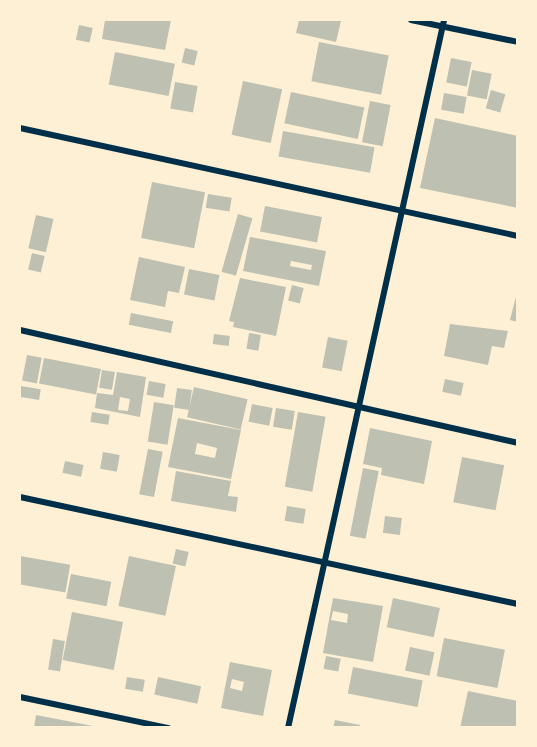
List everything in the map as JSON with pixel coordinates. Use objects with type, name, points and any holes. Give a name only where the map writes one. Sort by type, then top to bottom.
[{"type":"street","points":[[411,20],[443,23],[518,42]]},
{"type":"street","points":[[288,728],[443,23]]},
{"type":"street","points":[[20,128],[518,236]]},
{"type":"street","points":[[20,330],[518,443]]},
{"type":"street","points":[[20,497],[518,604]]},
{"type":"street","points":[[20,697],[169,728]]},
{"type":"building","points":[[105,20],[171,20],[165,50],[102,39]]},
{"type":"building","points":[[299,20],[341,21],[336,42],[296,33]]},
{"type":"building","points":[[79,25],[93,28],[90,43],[76,40]]},
{"type":"building","points":[[319,42],[389,56],[381,95],[311,81]]},
{"type":"building","points":[[185,48],[198,51],[194,66],[182,63]]},
{"type":"building","points":[[115,52],[175,64],[169,96],[109,84]]},
{"type":"building","points":[[451,58],[472,62],[467,87],[446,83]]},
{"type":"building","points":[[472,70],[492,74],[487,99],[467,96]]},
{"type":"building","points":[[243,81],[282,89],[271,143],[232,135]]},
{"type":"building","points":[[175,82],[198,86],[193,113],[170,109]]},
{"type":"building","points":[[491,90],[505,94],[500,112],[486,108]]},
{"type":"building","points":[[291,92],[364,108],[358,139],[284,123]]},
{"type":"building","points":[[444,93],[467,97],[464,114],[441,110]]},
{"type":"building","points":[[370,101],[391,105],[383,146],[362,142]]},
{"type":"building","points":[[435,118],[518,136],[518,208],[420,188]]},
{"type":"building","points":[[283,131],[375,147],[370,173],[278,157]]},
{"type":"building","points":[[152,182],[205,192],[194,248],[141,238]]},
{"type":"building","points":[[208,194],[232,198],[230,212],[206,208]]},
{"type":"building","points":[[265,206],[322,217],[317,243],[260,232]]},
{"type":"building","points":[[238,214],[252,218],[236,276],[221,272]]},
{"type":"building","points":[[36,215],[54,219],[46,252],[28,248]]},
{"type":"building","points":[[250,237],[326,251],[319,286],[243,271]],"holes":[[[291,261],[312,265],[311,270],[290,266]]]},
{"type":"building","points":[[32,253],[45,256],[41,272],[28,270]]},
{"type":"building","points":[[139,257],[185,267],[179,293],[168,291],[165,307],[130,300]]},
{"type":"building","points":[[189,269],[219,275],[214,300],[184,295]]},
{"type":"building","points":[[240,278],[286,287],[276,336],[233,327],[234,322],[229,321]]},
{"type":"building","points":[[292,285],[304,288],[300,303],[288,301]]},
{"type":"building","points":[[518,289],[518,322],[510,320]]},
{"type":"building","points":[[131,313],[173,321],[171,333],[129,325]]},
{"type":"building","points":[[450,324],[508,331],[504,348],[492,346],[488,365],[444,356]]},
{"type":"building","points":[[249,333],[261,335],[258,351],[246,349]]},
{"type":"building","points":[[214,334],[230,336],[229,346],[213,344]]},
{"type":"building","points":[[328,337],[348,341],[342,371],[322,367]]},
{"type":"building","points":[[27,355],[42,358],[37,383],[22,381]]},
{"type":"building","points":[[44,358],[101,369],[96,395],[39,384]]},
{"type":"building","points":[[102,370],[115,372],[112,390],[99,388]]},
{"type":"building","points":[[117,372],[146,377],[140,417],[95,408],[97,393],[113,395]],"holes":[[[120,397],[130,399],[128,411],[118,410]]]},
{"type":"building","points":[[445,379],[464,383],[461,396],[442,392]]},
{"type":"building","points":[[149,381],[166,384],[163,398],[147,395]]},
{"type":"building","points":[[21,386],[41,389],[39,400],[20,397]]},
{"type":"building","points":[[194,387],[248,399],[241,430],[187,417]]},
{"type":"building","points":[[177,388],[192,390],[189,410],[174,408]]},
{"type":"building","points":[[154,402],[174,405],[167,445],[148,442]]},
{"type":"building","points":[[252,404],[273,408],[269,426],[249,422]]},
{"type":"building","points":[[276,408],[295,411],[292,430],[273,427]]},
{"type":"building","points":[[92,412],[110,415],[108,425],[90,422]]},
{"type":"building","points":[[298,412],[326,417],[312,492],[285,487]]},
{"type":"building","points":[[178,418],[241,430],[231,479],[168,467]],"holes":[[[197,443],[217,448],[215,458],[195,454]]]},
{"type":"building","points":[[370,428],[432,441],[424,484],[381,475],[382,468],[363,464]]},
{"type":"building","points":[[148,449],[163,452],[154,497],[139,494]]},
{"type":"building","points":[[103,452],[120,455],[117,472],[100,469]]},
{"type":"building","points":[[462,457],[504,465],[495,510],[453,502]]},
{"type":"building","points":[[65,461],[84,465],[81,477],[63,473]]},
{"type":"building","points":[[363,468],[379,471],[366,539],[350,536]]},
{"type":"building","points":[[176,471],[231,481],[228,496],[238,497],[236,512],[171,501]]},
{"type":"building","points":[[287,506],[306,509],[303,524],[285,521]]},
{"type":"building","points":[[385,516],[402,518],[400,535],[383,533]]},
{"type":"building","points":[[176,549],[189,552],[185,567],[173,564]]},
{"type":"building","points":[[20,556],[70,565],[65,592],[20,584]]},
{"type":"building","points":[[129,556],[176,566],[165,616],[118,606]]},
{"type":"building","points":[[71,574],[111,582],[106,606],[66,599]]},
{"type":"building","points":[[333,598],[383,606],[373,662],[323,653]],"holes":[[[333,611],[348,614],[347,623],[331,620]]]},
{"type":"building","points":[[393,598],[440,608],[434,637],[387,627]]},
{"type":"building","points":[[72,612],[123,622],[114,670],[63,660]]},
{"type":"building","points":[[444,638],[505,650],[497,688],[437,676]]},
{"type":"building","points":[[53,639],[65,641],[60,671],[48,670]]},
{"type":"building","points":[[410,647],[434,652],[429,676],[405,670]]},
{"type":"building","points":[[326,656],[341,659],[338,672],[324,669]]},
{"type":"building","points":[[230,662],[272,670],[263,716],[221,708]],"holes":[[[232,679],[244,682],[242,691],[230,688]]]},
{"type":"building","points":[[353,667],[423,681],[418,707],[348,694]]},
{"type":"building","points":[[127,677],[145,680],[143,692],[125,689]]},
{"type":"building","points":[[158,677],[201,686],[197,704],[154,695]]},
{"type":"building","points":[[468,691],[518,701],[518,728],[460,728]]},
{"type":"building","points":[[36,715],[93,726],[93,728],[34,728]]},
{"type":"building","points":[[335,720],[360,725],[360,728],[333,728]]}]
